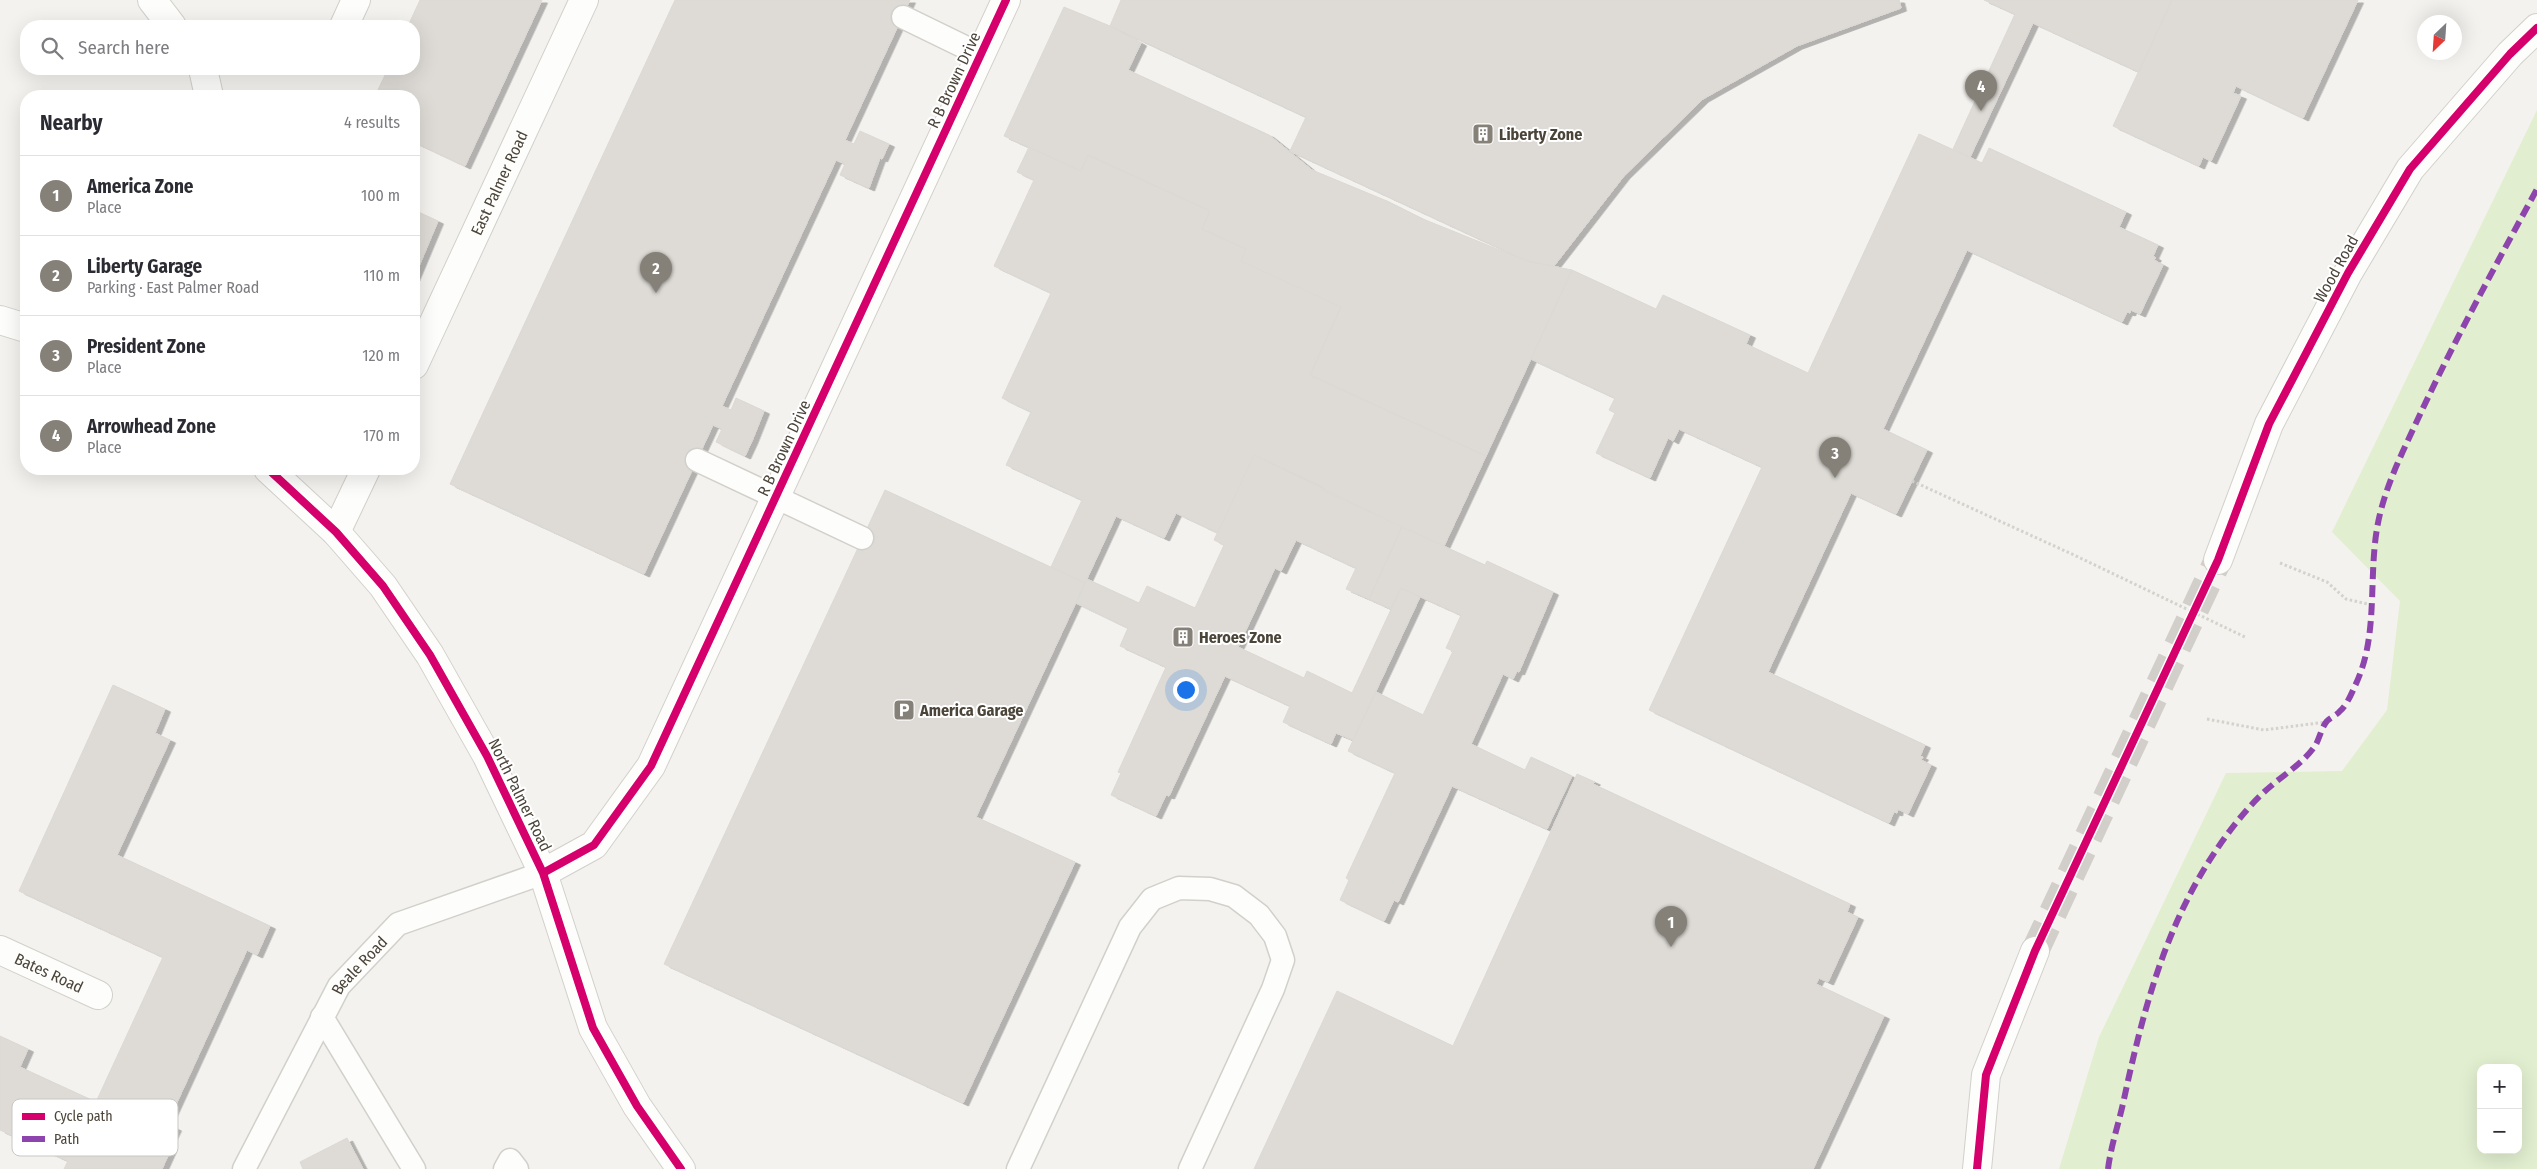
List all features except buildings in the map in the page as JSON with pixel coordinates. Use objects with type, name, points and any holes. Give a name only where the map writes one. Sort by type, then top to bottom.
[{"type":"street","points":[[152,0],[167,20]]},
{"type":"street","points":[[347,20],[356,0]]},
{"type":"street","name":"East Palmer Road","points":[[420,352],[584,0]]},
{"type":"street","name":"R B Brown Drive","points":[[543,873],[594,845],[651,766],[1006,0]]},
{"type":"street","name":"Wood Road","points":[[2218,560],[2269,424],[2352,265],[2410,169],[2510,54],[2537,28]]},
{"type":"street","points":[[204,75],[208,90]]},
{"type":"street","points":[[0,320],[20,326]]},
{"type":"street","name":"North Palmer Road","points":[[274,475],[336,532],[383,586],[430,656],[487,756],[543,873],[593,1028],[637,1106],[681,1169]]},
{"type":"street","points":[[336,532],[363,475]]},
{"type":"street","name":"Bates Road","points":[[0,950],[98,995]]},
{"type":"street","points":[[1977,1169],[1986,1075],[2035,951]]},
{"type":"lane","points":[[903,16],[981,55]]},
{"type":"lane","points":[[696,460],[862,538]]},
{"type":"lane","name":"Beale Road","points":[[244,1169],[338,986],[398,924],[543,873]]},
{"type":"lane","points":[[1018,1169],[1130,927],[1152,899],[1179,888],[1210,889],[1234,896],[1259,915],[1275,936],[1283,960],[1273,989],[1190,1169]]},
{"type":"lane","points":[[322,1017],[414,1169]]},
{"type":"lane","points":[[505,1169],[510,1160],[517,1169]]},
{"type":"path","points":[[1912,481],[2074,554],[2246,637]]},
{"type":"path","points":[[2280,563],[2328,582],[2346,599],[2372,605]]},
{"type":"path","points":[[2207,719],[2264,730],[2326,722]]},
{"type":"green space","points":[[2537,110],[2537,1169],[2059,1169],[2099,1037],[2226,773],[2342,771],[2387,710],[2400,601],[2332,532]]},
{"type":"tunnel","points":[[2035,951],[2218,560]]},
{"type":"marked path","points":[[2108,1169],[2152,987],[2179,916],[2216,850],[2240,818],[2263,793],[2311,752],[2325,724],[2342,709],[2350,697],[2363,667],[2368,645],[2376,532],[2389,484],[2405,446],[2450,353],[2537,189]]},
{"type":"cycle path","points":[[543,873],[594,845],[651,766],[1006,0]]},
{"type":"cycle path","points":[[1977,1169],[1986,1075],[2035,951],[2218,560],[2269,424],[2348,273],[2410,169],[2510,54],[2537,28]]},
{"type":"cycle path","points":[[274,475],[336,532],[383,586],[430,655],[487,756],[543,873],[593,1028],[637,1106],[681,1169]]},
{"type":"place","name":"Arrowhead Zone","points":[[1981,111]]},
{"type":"place","name":"Liberty Zone","points":[[1483,134]]},
{"type":"place","name":"Liberty Garage","points":[[656,293]]},
{"type":"place","name":"President Zone","points":[[1835,478]]},
{"type":"place","name":"Heroes Zone","points":[[1183,637]]},
{"type":"place","name":"America Garage","points":[[904,710]]},
{"type":"place","name":"America Zone","points":[[1671,947]]}]
